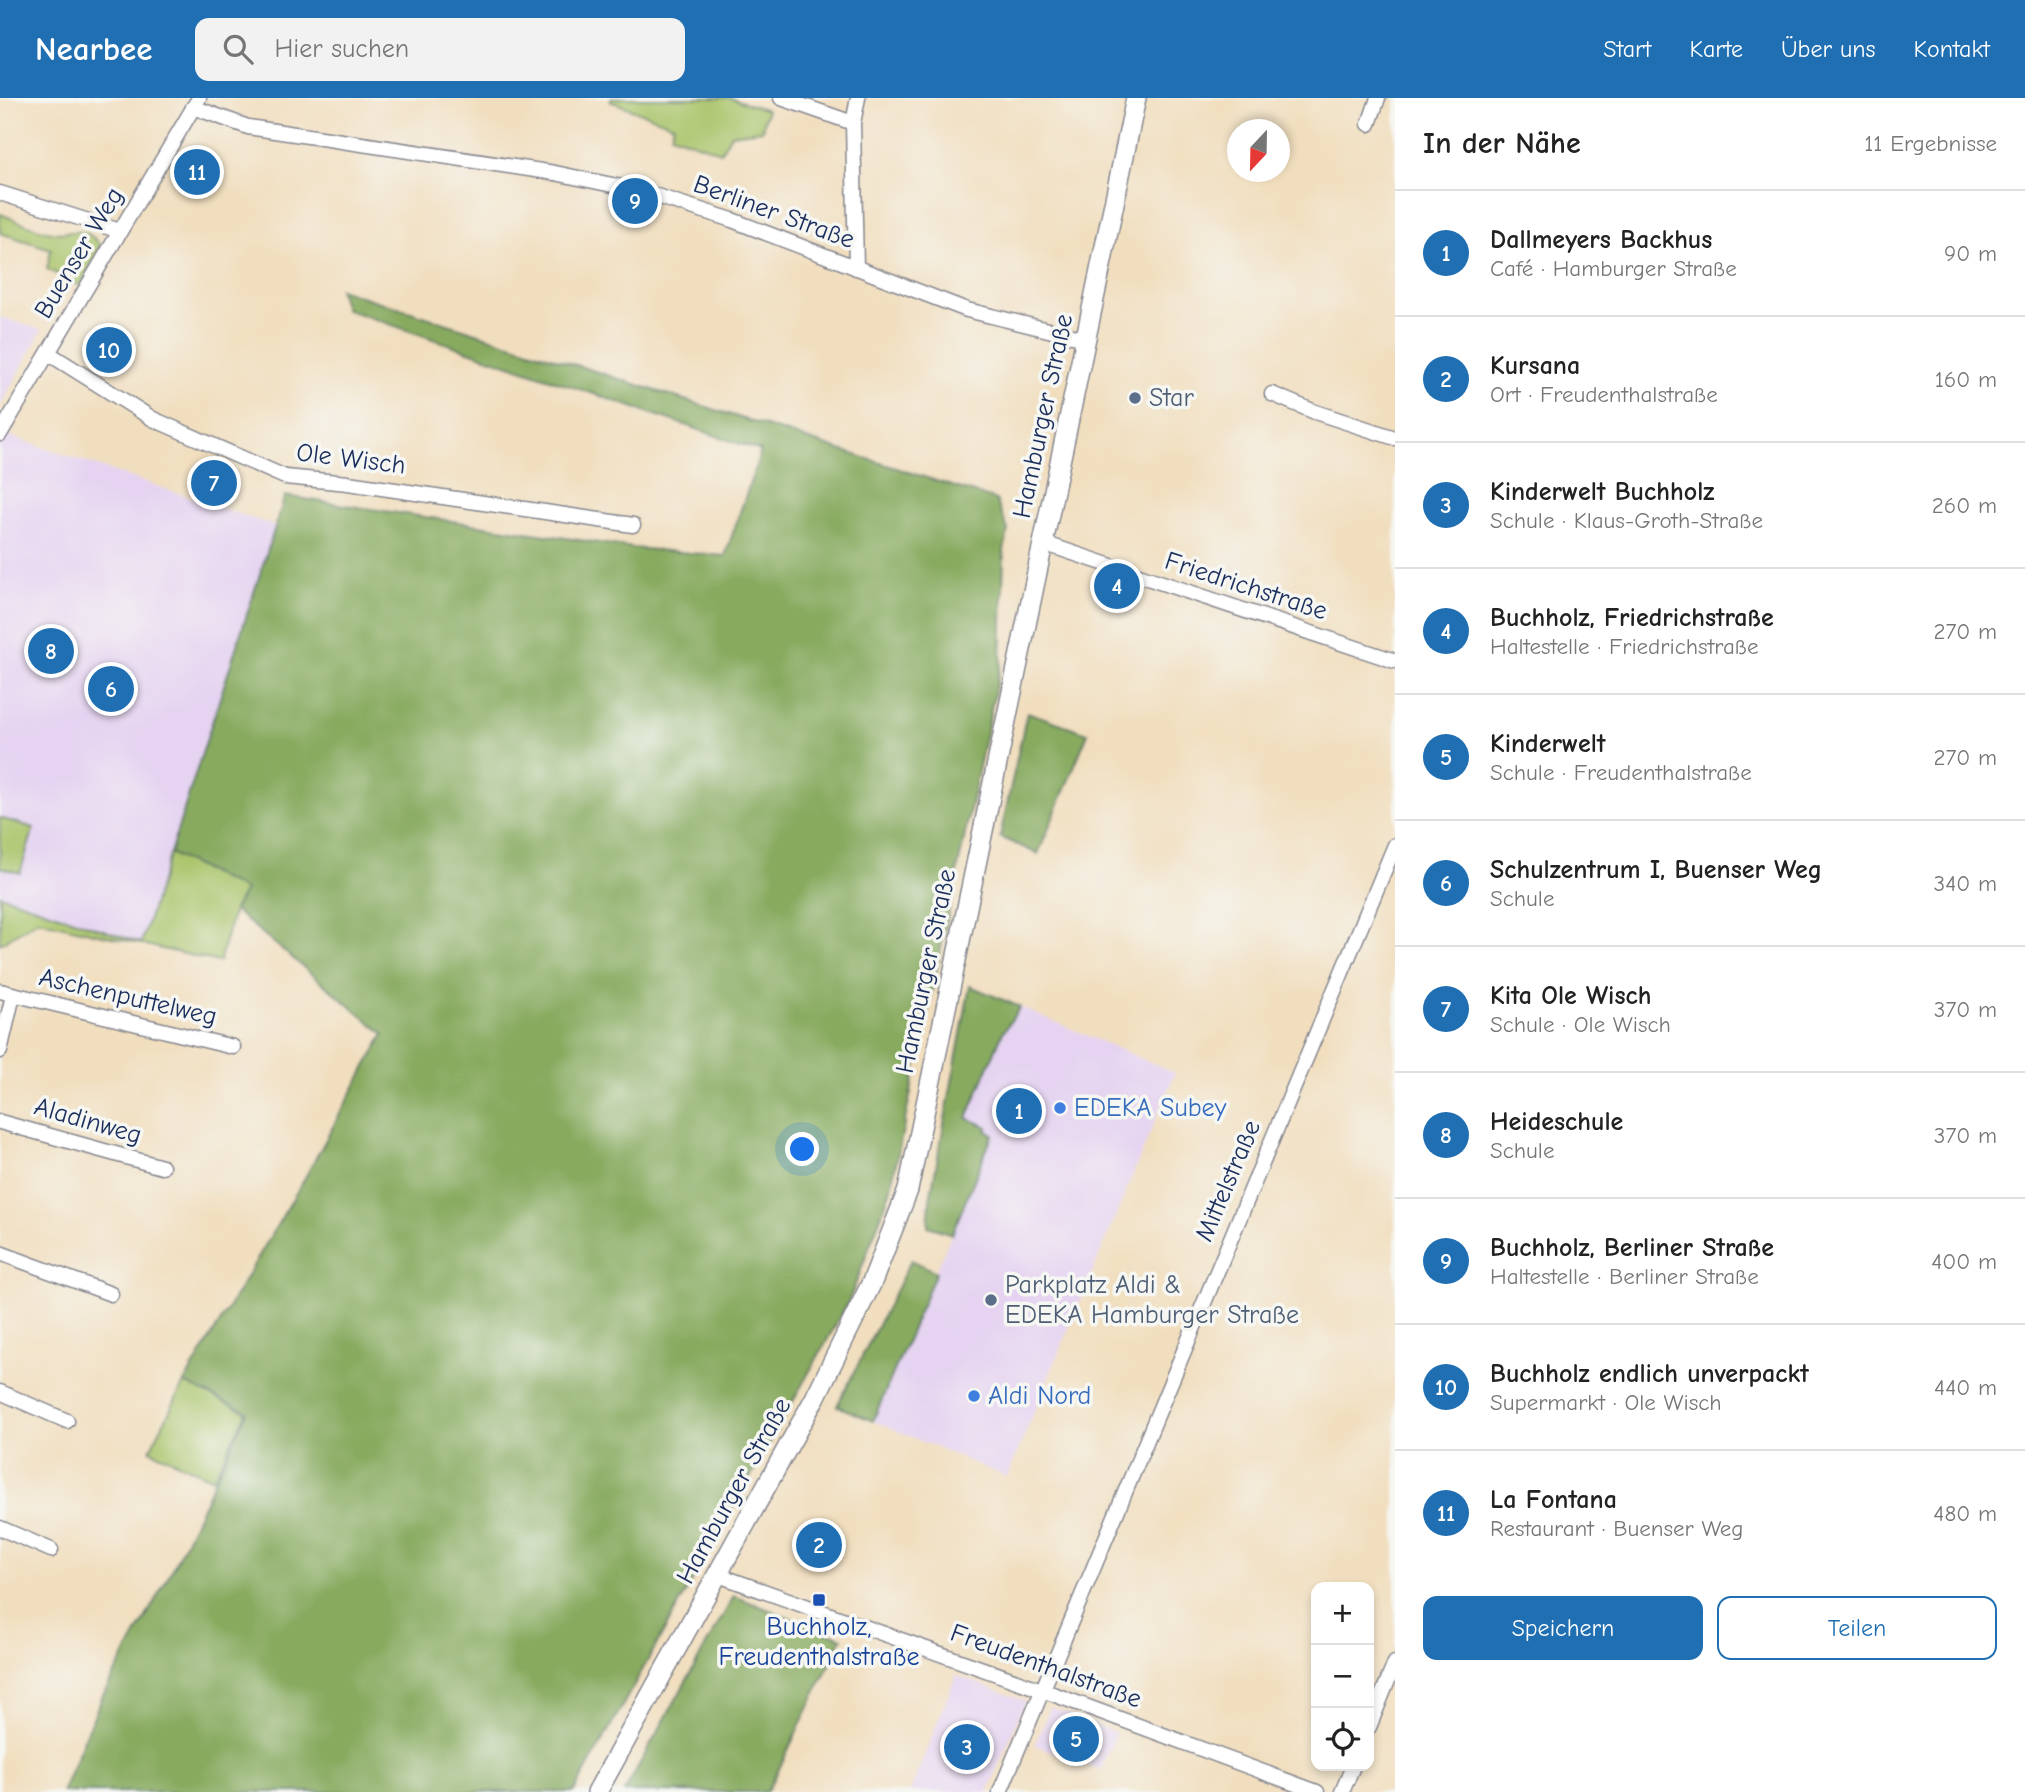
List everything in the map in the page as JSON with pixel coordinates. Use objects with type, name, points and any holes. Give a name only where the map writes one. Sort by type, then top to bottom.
[{"type":"main road","name":"Hamburger Straße","points":[[597,1792],[815,1398],[872,1282],[908,1190],[1136,98]]},
{"type":"street","points":[[781,98],[853,122]]},
{"type":"street","points":[[856,268],[853,122],[858,98]]},
{"type":"street","points":[[1369,124],[1378,98]]},
{"type":"street","name":"Berliner Straße","points":[[196,103],[248,127],[555,173],[641,191],[732,220],[967,310],[1086,339]]},
{"type":"street","name":"Buenser Weg","points":[[0,433],[196,103]]},
{"type":"street","points":[[0,193],[120,231]]},
{"type":"street","name":"Ole Wisch","points":[[48,353],[153,419],[285,477],[362,484],[633,525]]},
{"type":"street","points":[[1272,394],[1315,412],[1395,438]]},
{"type":"street","name":"Friedrichstraße","points":[[1043,543],[1395,661]]},
{"type":"street","name":"Mittelstraße","points":[[1000,1792],[1395,845]]},
{"type":"street","points":[[0,1051],[6,993]]},
{"type":"street","name":"Aschenputtelweg","points":[[6,993],[233,1047]]},
{"type":"street","name":"Aladinweg","points":[[0,1122],[162,1167]]},
{"type":"street","points":[[0,1253],[111,1294]]},
{"type":"street","points":[[0,1392],[67,1421]]},
{"type":"street","points":[[0,1528],[51,1550]]},
{"type":"street","name":"Freudenthalstraße","points":[[718,1575],[1042,1690],[1317,1792]]},
{"type":"street","points":[[1374,1715],[1395,1663]]},
{"type":"street","points":[[1342,1792],[1351,1771]]},
{"type":"shaded area","points":[[0,317],[42,330],[0,406]]},
{"type":"shaded area","points":[[0,433],[275,526],[141,944],[0,895]]},
{"type":"shaded area","points":[[1020,1007],[1175,1073],[1007,1477],[873,1421],[993,1135],[986,1131],[987,1127],[967,1118],[1002,1034]]},
{"type":"shaded area","points":[[956,1675],[1025,1701],[988,1792],[910,1792]]},
{"type":"shaded area","points":[[1050,1707],[1116,1733],[1101,1770],[1035,1745]]},
{"type":"green space","points":[[612,98],[730,98],[767,110],[762,130],[731,134],[721,152],[671,135],[674,125],[610,101]]},
{"type":"green space","points":[[0,214],[46,231],[83,232],[95,239],[101,246],[80,286],[47,269],[51,249],[0,233]]},
{"type":"green space","points":[[339,289],[996,500],[1008,530],[1004,550],[1001,662],[890,1192],[849,1301],[574,1792],[62,1792],[101,1699],[173,1568],[247,1412],[184,1383],[302,1183],[384,1034],[234,910],[245,890],[170,853],[285,496],[633,548],[725,556],[761,451],[345,309]]},
{"type":"green space","points":[[1027,712],[1088,733],[1038,854],[1000,837]]},
{"type":"green space","points":[[0,818],[34,828],[20,873],[0,867]]},
{"type":"green space","points":[[170,853],[245,890],[234,910],[219,962],[38,920],[0,944],[0,895],[141,943]]},
{"type":"green space","points":[[970,986],[1020,1007],[1002,1034],[967,1118],[988,1127],[986,1131],[993,1134],[952,1234],[928,1226],[930,1199]]},
{"type":"green space","points":[[911,1260],[936,1272],[873,1421],[837,1406]]},
{"type":"green space","points":[[184,1383],[247,1411],[213,1479],[150,1450]]},
{"type":"green space","points":[[734,1596],[842,1638],[777,1773],[766,1792],[624,1792]]},
{"type":"place","name":"La Fontana","points":[[197,172]]},
{"type":"place","name":"Buchholz, Berliner Straße","points":[[635,201]]},
{"type":"place","name":"Buchholz endlich unverpackt","points":[[109,350]]},
{"type":"place","name":"Star","points":[[1135,398]]},
{"type":"place","name":"Kita Ole Wisch","points":[[214,483]]},
{"type":"place","name":"Buchholz, Friedrichstraße","points":[[1117,586]]},
{"type":"place","name":"Heideschule","points":[[51,651]]},
{"type":"place","name":"Schulzentrum I, Buenser Weg","points":[[111,689]]},
{"type":"place","name":"EDEKA Subey","points":[[1060,1108]]},
{"type":"place","name":"Dallmeyers Backhus","points":[[1019,1111]]},
{"type":"place","name":"Parkplatz Aldi & EDEKA Hamburger Straße","points":[[991,1300]]},
{"type":"place","name":"Aldi Nord","points":[[974,1396]]},
{"type":"place","name":"Kursana","points":[[819,1545]]},
{"type":"place","name":"Buchholz, Freudenthalstraße","points":[[819,1600]]},
{"type":"place","name":"Kinderwelt","points":[[1076,1739]]},
{"type":"place","name":"Kinderwelt Buchholz","points":[[967,1747]]}]
